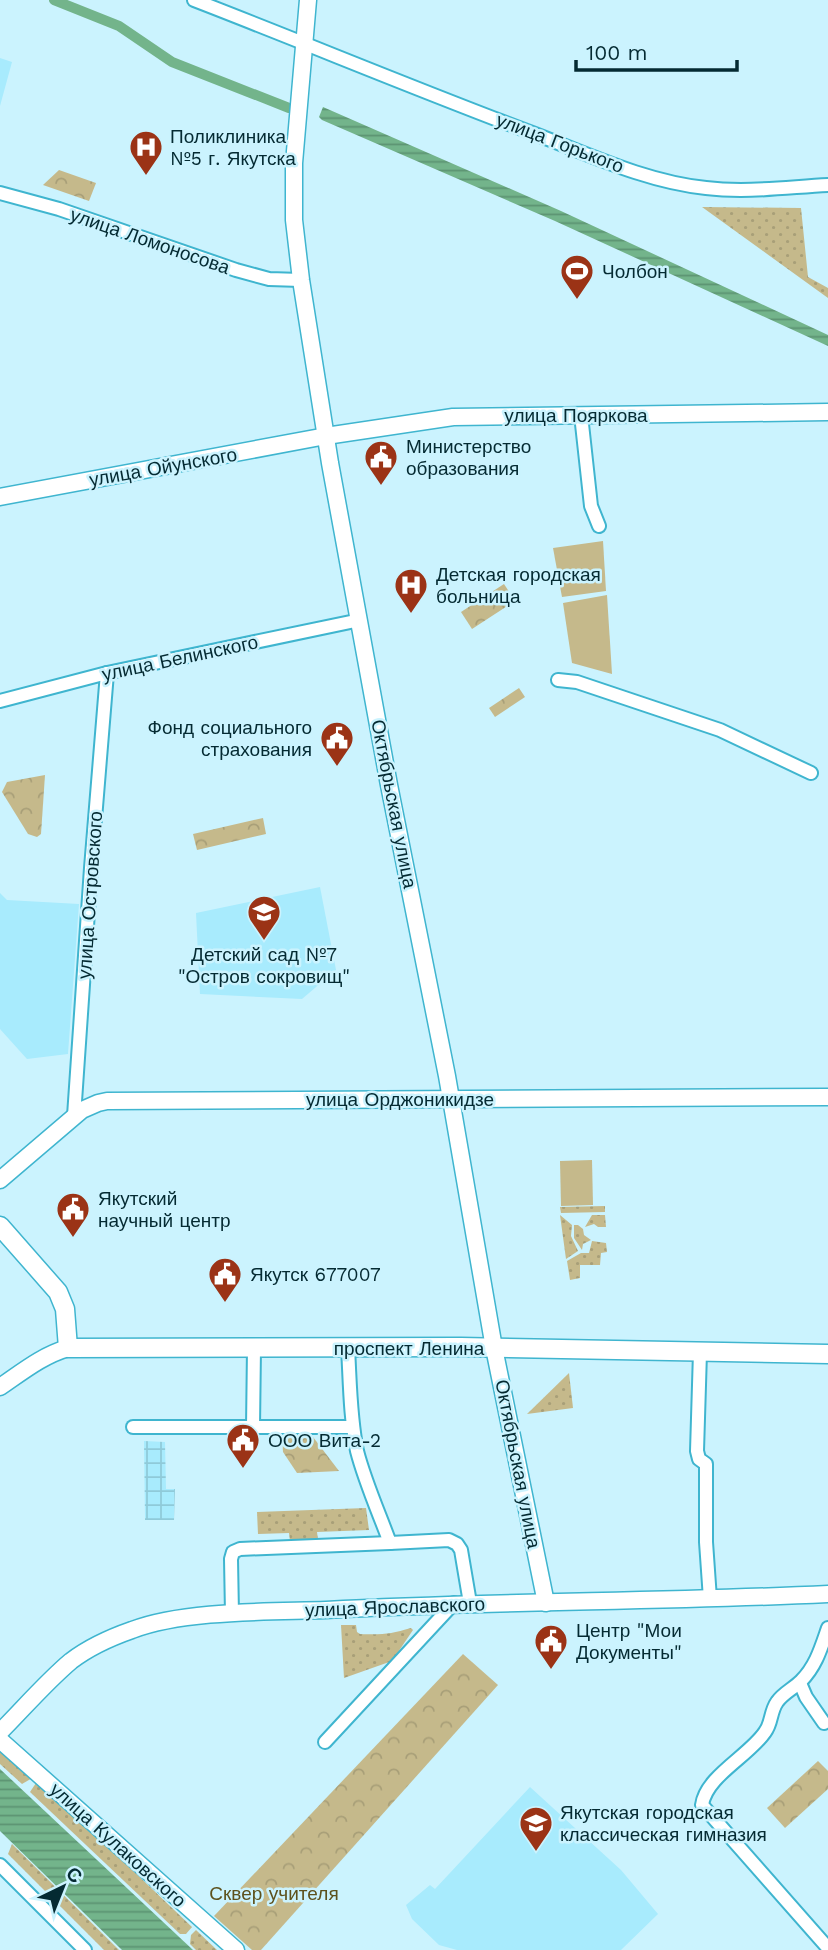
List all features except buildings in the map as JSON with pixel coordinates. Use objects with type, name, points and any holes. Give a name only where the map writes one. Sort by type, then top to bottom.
[{"type":"main road","points":[[0,1226],[58,1292],[65,1309],[68,1348]]},
{"type":"main road","name":"проспект Ленина","points":[[68,1348],[494,1348],[828,1354]]},
{"type":"street","name":"улица Горького","points":[[194,0],[636,172],[682,185],[707,188],[739,190],[828,186]]},
{"type":"street","name":"Октябрьская улица","points":[[308,0],[294,163],[294,220],[301,280],[326,436],[389,785],[451,1099],[494,1348],[545,1603]]},
{"type":"street","name":"улица Ломоносова","points":[[0,193],[59,209],[236,270],[269,279],[301,280]]},
{"type":"street","name":"улица Пояркова","points":[[326,436],[453,417],[828,412]]},
{"type":"street","points":[[581,415],[591,506],[598,526]]},
{"type":"street","name":"улица Ойунского","points":[[0,497],[326,436]]},
{"type":"street","name":"улица Белинского","points":[[0,701],[107,673],[360,620]]},
{"type":"street","name":"улица Островского","points":[[74,1116],[107,673]]},
{"type":"street","points":[[558,680],[577,682],[720,730],[811,773]]},
{"type":"street","name":"улица Орджоникидзе","points":[[0,1180],[74,1116],[87,1107],[107,1101],[828,1097]]},
{"type":"street","name":"проспект Ленина","points":[[0,1387],[37,1361],[68,1348]]},
{"type":"street","points":[[253,1427],[254,1348]]},
{"type":"street","points":[[348,1348],[353,1427],[364,1476],[390,1543]]},
{"type":"street","points":[[700,1352],[697,1451],[699,1459],[706,1464],[706,1542],[710,1598]]},
{"type":"street","points":[[133,1427],[353,1427]]},
{"type":"street","points":[[232,1614],[231,1559],[233,1552],[240,1549],[449,1540],[457,1544],[461,1550],[462,1603],[325,1742]]},
{"type":"street","name":"улица Ярославского","points":[[0,1732],[72,1661],[102,1643],[134,1629],[166,1622],[232,1614],[462,1603],[828,1594]]},
{"type":"street","points":[[828,1628],[815,1664],[800,1682],[777,1702],[765,1734],[713,1784],[704,1796],[702,1805],[828,1948]]},
{"type":"street","points":[[815,1664],[828,1669]]},
{"type":"street","points":[[800,1682],[812,1708],[824,1723]]},
{"type":"street","name":"улица Кулаковского","points":[[0,1740],[236,1950]]},
{"type":"street","points":[[0,1865],[85,1950]]},
{"type":"shaded area","points":[[0,58],[12,62],[0,106]]},
{"type":"shaded area","points":[[323,107],[561,211],[828,335],[828,346],[555,221],[322,120],[319,117]]},
{"type":"shaded area","name":"Детский сад №7 \"Остров сокровищ\"","points":[[320,887],[336,970],[302,999],[200,994],[196,913]]},
{"type":"shaded area","points":[[0,893],[7,900],[79,904],[68,1054],[27,1059],[0,1029]]},
{"type":"shaded area","points":[[144,1441],[165,1442],[166,1489],[175,1489],[174,1520],[145,1520]]},
{"type":"shaded area","points":[[0,1769],[193,1950],[122,1950],[0,1831]]},
{"type":"shaded area","name":"Якутская городская классическая гимназия","points":[[530,1787],[621,1870],[658,1914],[621,1950],[457,1950],[439,1945],[412,1919],[406,1905],[430,1885],[435,1889]]},
{"type":"green space","points":[[59,170],[96,183],[89,201],[43,185]]},
{"type":"green space","points":[[702,207],[801,208],[808,277],[828,288],[828,298]]},
{"type":"green space","points":[[603,541],[606,591],[562,597],[553,548]]},
{"type":"green space","points":[[504,584],[515,601],[472,629],[461,612]]},
{"type":"green space","points":[[607,595],[612,674],[572,663],[563,603]]},
{"type":"green space","points":[[519,688],[525,697],[495,717],[489,708]]},
{"type":"green space","points":[[45,775],[41,834],[37,837],[28,834],[2,792],[7,782]]},
{"type":"green space","points":[[263,818],[266,834],[197,850],[193,834]]},
{"type":"green space","points":[[592,1160],[593,1205],[561,1206],[560,1161]]},
{"type":"green space","points":[[605,1206],[605,1212],[561,1213],[560,1207]]},
{"type":"green space","points":[[560,1215],[572,1225],[571,1236],[578,1251],[566,1259]]},
{"type":"green space","points":[[592,1215],[605,1215],[606,1227],[594,1224],[585,1227]]},
{"type":"green space","points":[[574,1225],[583,1229],[584,1235],[591,1240],[583,1244],[582,1250],[574,1238]]},
{"type":"green space","points":[[592,1241],[606,1243],[607,1252],[601,1253],[600,1265],[580,1265],[580,1278],[570,1280],[567,1261],[581,1253],[589,1253]]},
{"type":"green space","points":[[569,1373],[573,1408],[527,1414]]},
{"type":"green space","points":[[282,1433],[310,1433],[339,1471],[297,1473],[283,1452]]},
{"type":"green space","points":[[366,1508],[369,1530],[317,1532],[318,1540],[290,1541],[289,1533],[258,1534],[257,1512]]},
{"type":"green space","points":[[341,1625],[356,1625],[360,1634],[386,1634],[411,1628],[413,1630],[392,1661],[344,1678]]},
{"type":"green space","name":"Сквер учителя","points":[[463,1654],[498,1685],[261,1950],[252,1950],[214,1916]]},
{"type":"green space","points":[[0,1746],[34,1777],[22,1784],[0,1764]]},
{"type":"green space","points":[[818,1761],[828,1771],[828,1789],[785,1828],[767,1808]]},
{"type":"green space","points":[[38,1780],[192,1927],[186,1934],[180,1934],[30,1792]]},
{"type":"green space","points":[[12,1844],[119,1950],[104,1950],[8,1854]]},
{"type":"green space","points":[[196,1930],[217,1950],[196,1950],[190,1944],[191,1935]]},
{"type":"waterway","points":[[54,0],[119,26],[172,62],[289,108]]},
{"type":"place","name":"Поликлиника №5 г. Якутска","points":[[146,177]]},
{"type":"place","name":"Чолбон","points":[[577,301]]},
{"type":"place","name":"Министерство образования","points":[[381,487]]},
{"type":"place","name":"Детская городская больница","points":[[411,615]]},
{"type":"place","name":"Фонд социального страхования","points":[[337,768]]},
{"type":"place","name":"Детский сад №7 \"Остров сокровищ\"","points":[[264,942]]},
{"type":"place","name":"Якутский научный центр","points":[[73,1239]]},
{"type":"place","name":"Якутск 677007","points":[[225,1304]]},
{"type":"place","name":"ООО Вита-2","points":[[243,1470]]},
{"type":"place","name":"Центр \"Мои Документы\"","points":[[551,1671]]},
{"type":"place","name":"Якутская городская классическая гимназия","points":[[536,1853]]}]
